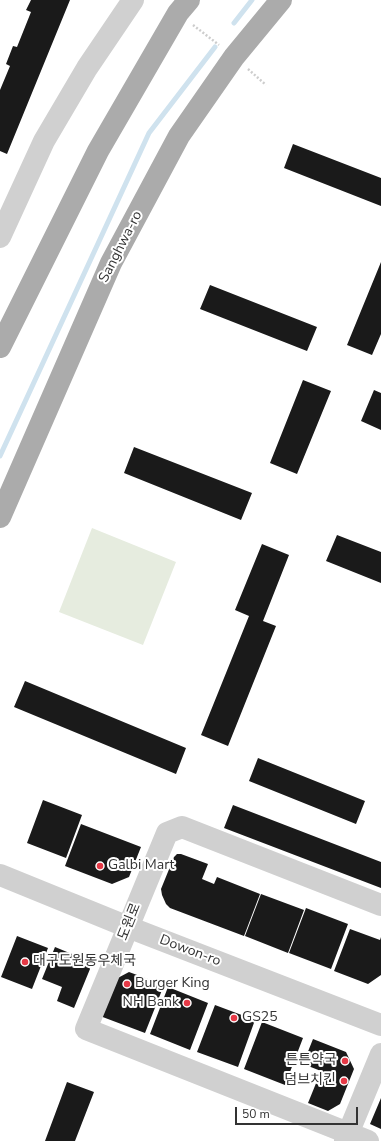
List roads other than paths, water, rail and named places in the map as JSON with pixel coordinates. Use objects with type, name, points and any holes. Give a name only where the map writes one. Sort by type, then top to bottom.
[{"type":"main road","name":"Sanghwa-ro","points":[[0,517],[111,263],[179,136],[234,57],[281,0]]},
{"type":"main road","points":[[0,347],[98,151],[183,6]]},
{"type":"street","points":[[0,237],[44,141],[87,68],[133,0]]},
{"type":"street","name":"도원로","points":[[354,1138],[86,1029],[167,833],[182,827],[381,905]]},
{"type":"street","name":"Dowon-ro","points":[[0,875],[128,927],[381,1025]]},
{"type":"street","points":[[354,1138],[381,1054]]},
{"type":"waterway","points":[[234,23],[252,0]]},
{"type":"waterway","points":[[0,456],[149,133],[215,47]]},
{"type":"place","name":"Galbi Mart","points":[[100,866]]},
{"type":"place","name":"대구도원동우체국","points":[[25,962]]},
{"type":"place","name":"Burger King","points":[[127,984]]},
{"type":"place","name":"NH Bank","points":[[187,1003]]},
{"type":"place","name":"GS25","points":[[234,1018]]},
{"type":"place","name":"튼튼약국","points":[[345,1061]]},
{"type":"place","name":"덤브치킨","points":[[344,1081]]}]
